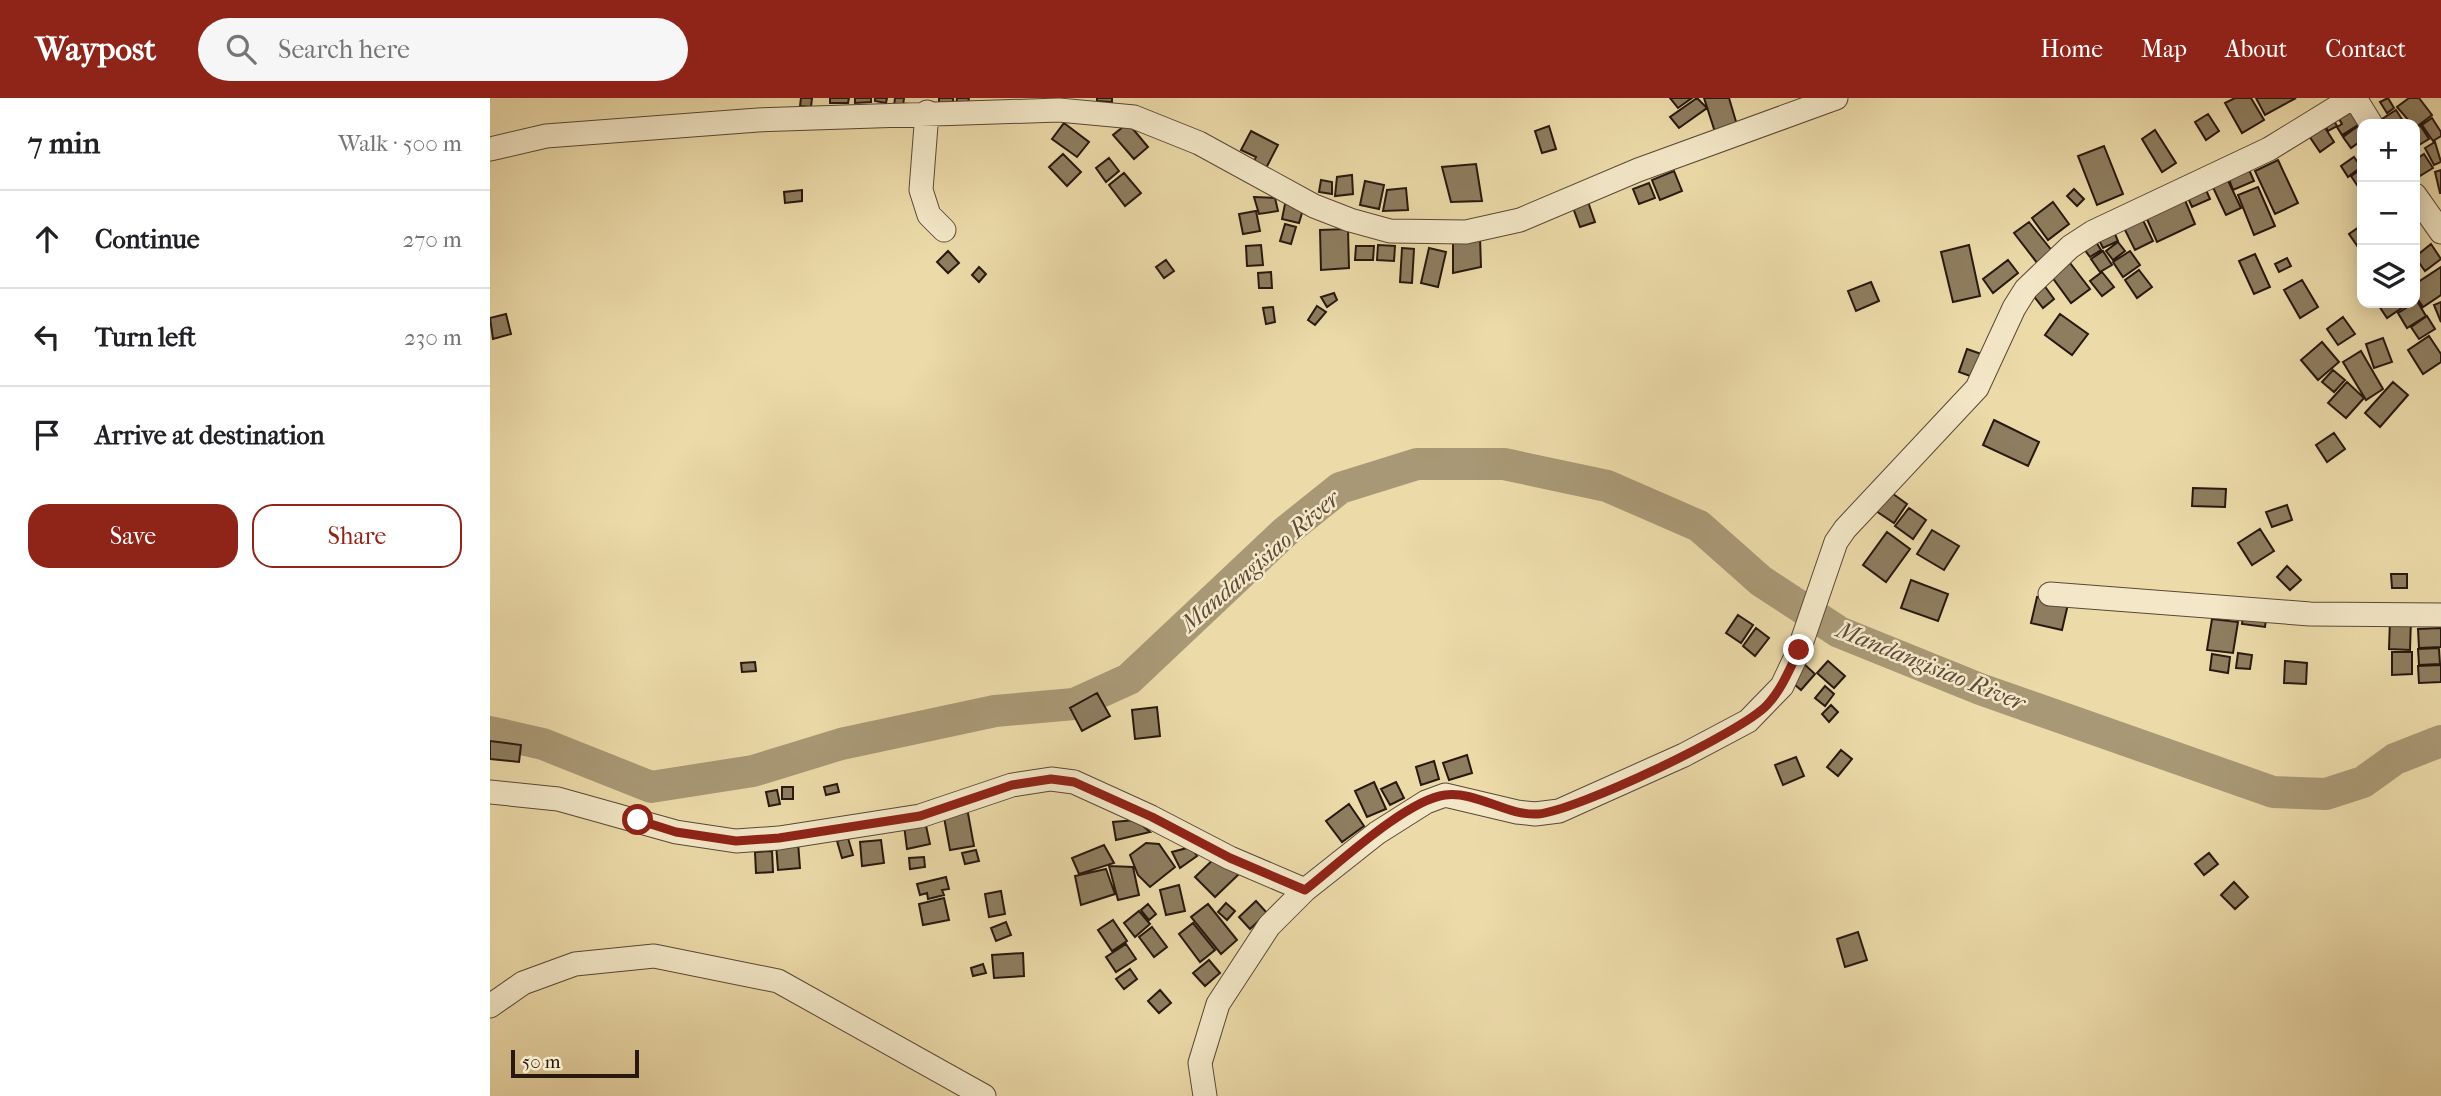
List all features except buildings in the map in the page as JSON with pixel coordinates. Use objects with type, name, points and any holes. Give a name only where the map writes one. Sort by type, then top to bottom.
[{"type":"street","points":[[490,149],[546,136],[758,120],[928,112],[1134,108],[1314,206],[1350,220],[1390,231],[1466,232],[1520,220],[1638,170],[1836,98]]},
{"type":"street","points":[[1205,1096],[1200,1063],[1218,1004],[1269,926],[1305,890],[1377,833],[1426,802],[1445,795],[1517,812],[1559,811],[1734,730],[1766,706],[1782,686],[1799,650],[1828,564],[1844,529],[1977,388],[2014,308],[2048,266],[2093,232],[2269,149],[2354,98],[2368,119]]},
{"type":"street","points":[[928,112],[921,190],[929,215],[944,230]]},
{"type":"street","points":[[2420,202],[2441,232]]},
{"type":"street","points":[[2050,594],[2310,614],[2441,615]]},
{"type":"street","points":[[490,792],[558,799],[676,832],[736,841],[779,838],[920,816],[1012,785],[1051,779],[1074,782],[1152,817],[1230,858],[1305,890]]},
{"type":"street","points":[[490,1006],[523,983],[575,964],[654,956],[778,981],[984,1096]]},
{"type":"waterway","name":"Mandangisiao River","points":[[490,732],[543,744],[651,787],[753,771],[841,744],[995,711],[1074,704],[1129,679],[1285,532],[1340,488],[1417,464],[1504,464],[1607,486],[1699,526],[1761,581],[1839,632],[1980,689],[2273,792],[2326,794],[2363,782],[2395,759],[2441,741]]},
{"type":"route","points":[[638,820],[676,832],[736,841],[779,838],[920,816],[1012,785],[1035,779],[1051,779],[1074,782],[1152,817],[1230,858],[1305,890],[1377,833],[1426,802],[1445,795],[1464,797],[1517,812],[1535,814],[1559,811],[1684,755],[1734,730],[1766,706],[1782,686],[1799,650]]}]
